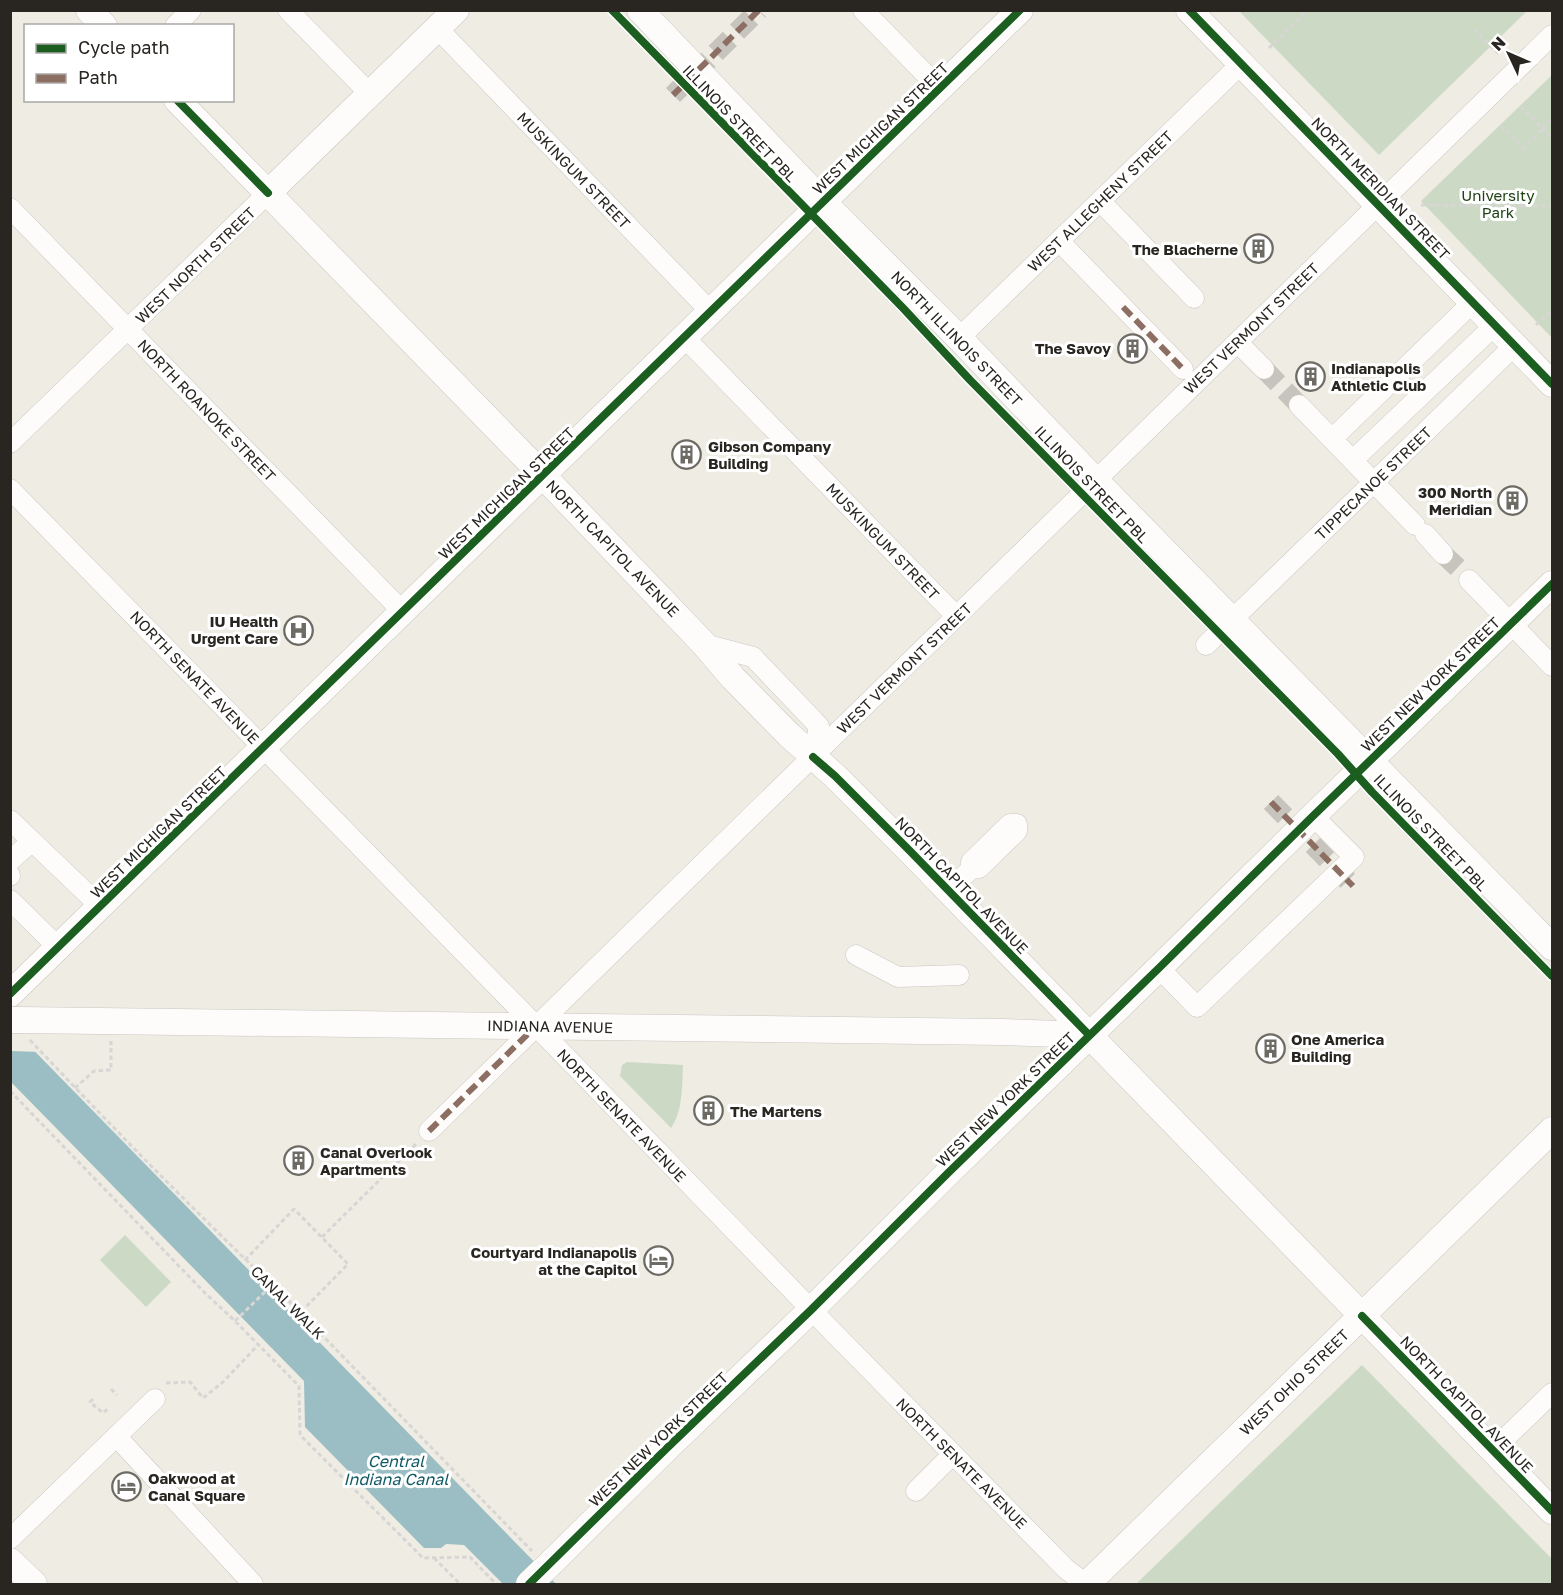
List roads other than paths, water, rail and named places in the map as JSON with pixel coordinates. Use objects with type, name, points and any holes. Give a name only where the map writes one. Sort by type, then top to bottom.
[{"type":"main road","points":[[89,10],[102,24]]},
{"type":"main road","name":"WEST NORTH STREET","points":[[268,193],[456,10]]},
{"type":"main road","name":"NORTH ILLINOIS STREET","points":[[640,10],[823,202],[959,338],[1552,947]]},
{"type":"main road","name":"WEST MICHIGAN STREET","points":[[10,994],[1020,10]]},
{"type":"main road","name":"NORTH MERIDIAN STREET","points":[[1189,10],[1552,384]]},
{"type":"main road","name":"NORTH CAPITOL AVENUE","points":[[179,102],[705,644],[733,678],[835,776],[1552,1510]]},
{"type":"main road","name":"WEST NEW YORK STREET","points":[[529,1584],[546,1560],[811,1310],[948,1173],[1552,584]]},
{"type":"main road","name":"INDIANA AVENUE","points":[[19,1026],[110,1022],[1002,1032],[1089,1035]]},
{"type":"main road","name":"WEST OHIO STREET","points":[[1086,1584],[1552,1130]]},
{"type":"main road","points":[[10,1561],[34,1584]]},
{"type":"street","points":[[178,24],[191,10]]},
{"type":"street","points":[[288,10],[370,94]]},
{"type":"street","points":[[863,10],[940,89]]},
{"type":"street","name":"MUSKINGUM STREET","points":[[437,28],[711,312]]},
{"type":"street","name":"WEST VERMONT STREET","points":[[429,1131],[1552,35]]},
{"type":"street","name":"WEST ALLEGHENY STREET","points":[[959,338],[1241,64]]},
{"type":"street","name":"WEST NORTH STREET","points":[[10,443],[268,193]]},
{"type":"street","points":[[1100,201],[1194,298]]},
{"type":"street","name":"NORTH ROANOKE STREET","points":[[10,208],[403,612]]},
{"type":"street","points":[[1059,241],[1183,369]]},
{"type":"street","points":[[1332,439],[1473,302]]},
{"type":"street","points":[[1353,460],[1495,324]]},
{"type":"street","name":"MUSKINGUM STREET","points":[[684,337],[956,616]]},
{"type":"street","points":[[1237,342],[1264,369]]},
{"type":"street","name":"TIPPECANOE STREET","points":[[1206,645],[1515,345]]},
{"type":"street","points":[[1299,405],[1443,554]]},
{"type":"street","name":"NORTH SENATE AVENUE","points":[[10,489],[952,1454],[1066,1569],[1086,1584]]},
{"type":"street","points":[[1463,574],[1552,666]]},
{"type":"street","points":[[1159,968],[1197,1008],[1354,856],[1313,816]]},
{"type":"street","points":[[10,820],[101,907]]},
{"type":"street","points":[[10,861],[32,840]]},
{"type":"street","points":[[948,891],[971,868]]},
{"type":"street","points":[[10,900],[59,948]]},
{"type":"street","points":[[856,954],[898,977],[959,975]]},
{"type":"street","points":[[10,1539],[160,1391]]},
{"type":"street","points":[[1493,1450],[1552,1393]]},
{"type":"street","points":[[116,1436],[253,1584]]},
{"type":"street","points":[[916,1491],[952,1454]]},
{"type":"water","name":"Central Indiana Canal","points":[[10,1026],[556,1584],[503,1584],[464,1545],[446,1544],[441,1548],[424,1548],[305,1427],[304,1381],[11,1082]]},
{"type":"tunnel","points":[[673,95],[759,10]]},
{"type":"tunnel","points":[[1264,369],[1299,405]]},
{"type":"tunnel","points":[[1443,554],[1458,568]]},
{"type":"tunnel","points":[[1271,802],[1353,886]]},
{"type":"place","name":"The Blacherne","points":[[1259,249]]},
{"type":"place","name":"The Savoy","points":[[1132,348]]},
{"type":"place","name":"Indianapolis Athletic Club","points":[[1310,377]]},
{"type":"place","name":"Gibson Company Building","points":[[687,455]]},
{"type":"place","name":"300 North Meridian","points":[[1513,501]]},
{"type":"place","name":"IU Health Urgent Care","points":[[299,630]]},
{"type":"place","name":"One America Building","points":[[1270,1048]]},
{"type":"place","name":"The Martens","points":[[709,1111]]},
{"type":"place","name":"Canal Overlook Apartments","points":[[299,1161]]},
{"type":"place","name":"Courtyard Indianapolis at the Capitol","points":[[658,1261]]},
{"type":"place","name":"Oakwood at Canal Square","points":[[127,1487]]},
{"type":"park label","name":"University Park","points":[[1498,204]]}]
